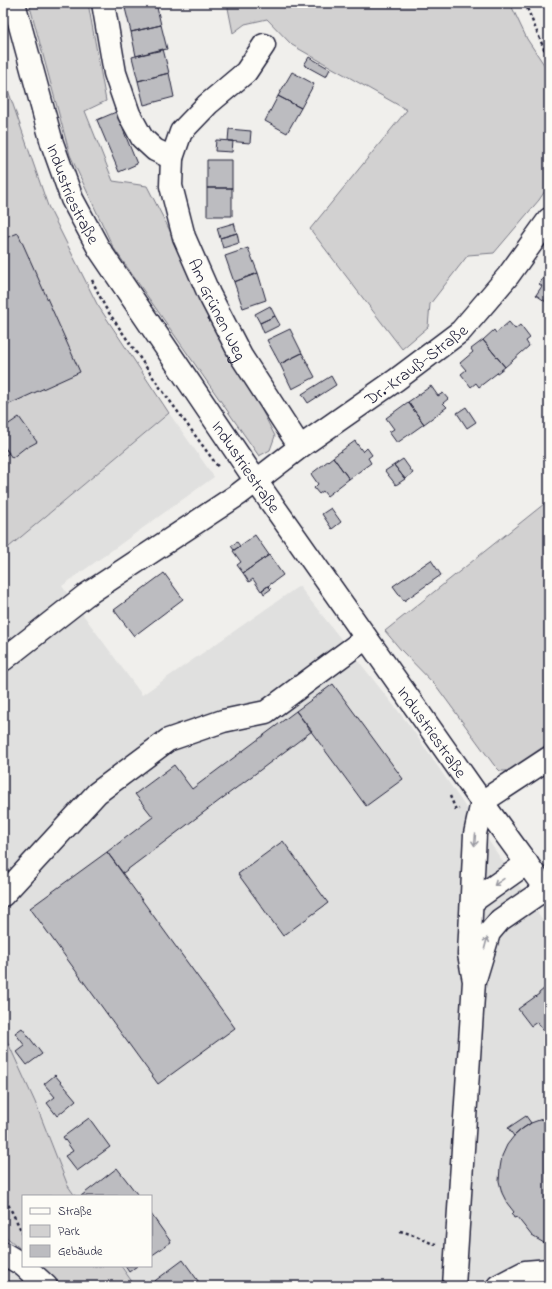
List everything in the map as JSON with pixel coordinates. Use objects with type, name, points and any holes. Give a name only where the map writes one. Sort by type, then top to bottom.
[{"type":"street","name":"Industriestraße","points":[[14,3],[52,143],[72,199],[98,249],[256,481],[547,892]]},
{"type":"street","points":[[103,3],[115,73],[129,114],[142,138],[155,150],[172,158]]},
{"type":"street","name":"Am Grünen Weg","points":[[264,45],[246,72],[208,104],[181,132],[172,158],[171,186],[184,237],[209,294],[241,356],[300,447]]},
{"type":"street","name":"Dr.-Krauß-Straße","points":[[3,660],[86,595],[239,494],[300,447],[396,380],[461,331],[508,276],[549,219]]},
{"type":"street","points":[[3,895],[97,793],[168,740],[224,722],[266,712],[366,638]]},
{"type":"street","points":[[474,980],[469,954],[475,834],[482,802],[549,758]]},
{"type":"street","points":[[472,902],[527,863]]},
{"type":"street","points":[[454,1286],[474,980],[489,933],[500,920],[547,892]]},
{"type":"street","points":[[3,1254],[22,1265]]},
{"type":"street","points":[[25,1267],[46,1286]]},
{"type":"street","points":[[498,1286],[525,1272],[549,1270]]},
{"type":"path","points":[[525,3],[549,61]]},
{"type":"path","points":[[3,1194],[22,1232]]},
{"type":"path","points":[[400,1231],[414,1235],[431,1243]]},
{"type":"shaded area","points":[[169,413],[214,477],[62,586],[142,695],[299,586],[410,726],[549,929],[549,1286],[135,1286],[122,1267],[152,1267],[152,1195],[74,1195],[68,1186],[35,1102],[3,1032],[3,552]]},
{"type":"shaded area","points":[[3,1234],[22,1250],[22,1267],[41,1267],[63,1286],[3,1286]]},
{"type":"green space","points":[[29,3],[88,3],[106,101],[85,111],[113,181],[147,186],[275,436],[270,450],[259,456],[113,247],[70,155]]},
{"type":"green space","points":[[227,3],[510,3],[527,39],[549,72],[549,185],[539,200],[494,253],[468,255],[430,304],[428,327],[402,349],[310,229],[407,110],[292,45],[267,19],[245,24],[233,33]]},
{"type":"green space","points":[[3,62],[9,93],[48,206],[97,304],[169,413],[3,552]]},
{"type":"green space","points":[[549,500],[549,743],[507,771],[500,771],[437,687],[401,650],[385,631]]},
{"type":"green space","points":[[3,1032],[35,1102],[68,1186],[74,1195],[22,1195],[22,1250],[3,1234]]},
{"type":"green space","points":[[41,1267],[122,1267],[135,1286],[63,1286]]},
{"type":"building","points":[[128,3],[146,3],[129,7]]},
{"type":"building","points":[[146,3],[156,3],[161,25],[131,32],[125,8]]},
{"type":"building","points":[[161,25],[167,49],[136,56],[131,32]]},
{"type":"building","points":[[163,49],[169,73],[138,81],[132,57]]},
{"type":"building","points":[[309,57],[330,69],[326,77],[304,65]]},
{"type":"building","points":[[292,72],[314,84],[301,108],[278,96]]},
{"type":"building","points":[[169,73],[174,97],[144,105],[138,81]]},
{"type":"building","points":[[278,96],[301,108],[287,133],[265,121]]},
{"type":"building","points":[[116,112],[137,164],[119,172],[97,120]]},
{"type":"building","points":[[229,129],[251,131],[250,143],[228,141]]},
{"type":"building","points":[[216,140],[233,141],[232,152],[215,151]]},
{"type":"building","points":[[207,160],[232,160],[232,188],[207,188]]},
{"type":"building","points":[[207,188],[232,188],[232,216],[207,216]]},
{"type":"building","points":[[234,223],[237,233],[220,238],[217,228]]},
{"type":"building","points":[[18,233],[80,372],[3,407],[3,239]]},
{"type":"building","points":[[237,233],[239,243],[223,248],[220,238]]},
{"type":"building","points":[[248,248],[258,273],[234,282],[225,256]]},
{"type":"building","points":[[549,270],[549,304],[536,295],[542,286],[539,284]]},
{"type":"building","points":[[258,273],[266,300],[243,308],[234,282]]},
{"type":"building","points":[[270,306],[275,316],[260,323],[255,314]]},
{"type":"building","points":[[275,316],[280,325],[264,333],[260,323]]},
{"type":"building","points":[[509,322],[515,329],[520,325],[530,338],[526,341],[529,346],[505,367],[483,340],[494,330],[496,333]]},
{"type":"building","points":[[290,329],[302,353],[280,364],[267,340]]},
{"type":"building","points":[[483,340],[505,367],[479,387],[476,383],[471,387],[461,374],[466,370],[460,363],[473,352],[471,349]]},
{"type":"building","points":[[302,353],[315,377],[292,389],[280,364]]},
{"type":"building","points":[[331,376],[336,385],[308,403],[302,394]]},
{"type":"building","points":[[431,386],[438,396],[443,393],[448,399],[443,403],[447,407],[424,424],[408,402]]},
{"type":"building","points":[[408,402],[424,424],[397,443],[389,432],[394,429],[386,418]]},
{"type":"building","points":[[466,407],[476,422],[467,428],[457,413]]},
{"type":"building","points":[[19,417],[37,442],[26,447],[12,458],[3,445],[3,428]]},
{"type":"building","points":[[355,441],[363,452],[367,448],[372,455],[368,458],[371,463],[349,479],[333,457]]},
{"type":"building","points":[[3,445],[9,453],[3,457]]},
{"type":"building","points":[[333,457],[349,479],[327,496],[323,491],[319,494],[314,488],[318,484],[311,474]]},
{"type":"building","points":[[403,459],[413,473],[405,479],[394,465]]},
{"type":"building","points":[[394,465],[405,479],[396,485],[385,471]]},
{"type":"building","points":[[331,508],[341,522],[332,529],[322,514]]},
{"type":"building","points":[[255,535],[269,555],[243,573],[237,565],[241,562],[233,551]]},
{"type":"building","points":[[237,542],[240,546],[234,550],[231,546]]},
{"type":"building","points":[[269,555],[283,575],[261,591],[253,579],[249,582],[243,573]]},
{"type":"building","points":[[431,560],[441,575],[404,601],[393,586]]},
{"type":"building","points":[[164,573],[183,599],[134,636],[114,610]]},
{"type":"building","points":[[268,586],[271,589],[264,594],[262,590]]},
{"type":"building","points":[[333,684],[403,779],[366,806],[296,711]]},
{"type":"building","points":[[296,711],[312,731],[123,873],[107,852],[153,817],[135,794],[174,765],[192,789]]},
{"type":"building","points":[[283,841],[328,903],[283,936],[238,874]]},
{"type":"building","points":[[107,852],[235,1028],[158,1084],[30,908]]},
{"type":"building","points":[[549,987],[549,1039],[537,1022],[531,1026],[518,1009],[545,988],[546,989]]},
{"type":"building","points":[[22,1028],[42,1054],[27,1065],[17,1052],[25,1046],[15,1033]]},
{"type":"building","points":[[55,1075],[76,1100],[57,1116],[47,1103],[55,1097],[44,1084]]},
{"type":"building","points":[[526,1116],[531,1123],[514,1136],[508,1128]]},
{"type":"building","points":[[89,1118],[110,1147],[77,1171],[65,1156],[73,1151],[63,1137]]},
{"type":"building","points":[[549,1118],[549,1245],[532,1236],[517,1217],[514,1218],[512,1214],[514,1212],[502,1193],[499,1181],[502,1156],[507,1145],[514,1136],[531,1123]]},
{"type":"building","points":[[117,1168],[137,1194],[136,1195],[82,1195]]},
{"type":"building","points":[[152,1215],[171,1242],[152,1255]]},
{"type":"building","points":[[183,1260],[201,1285],[200,1286],[148,1286]]},
{"type":"building","points":[[126,1267],[136,1267],[129,1272]]}]
